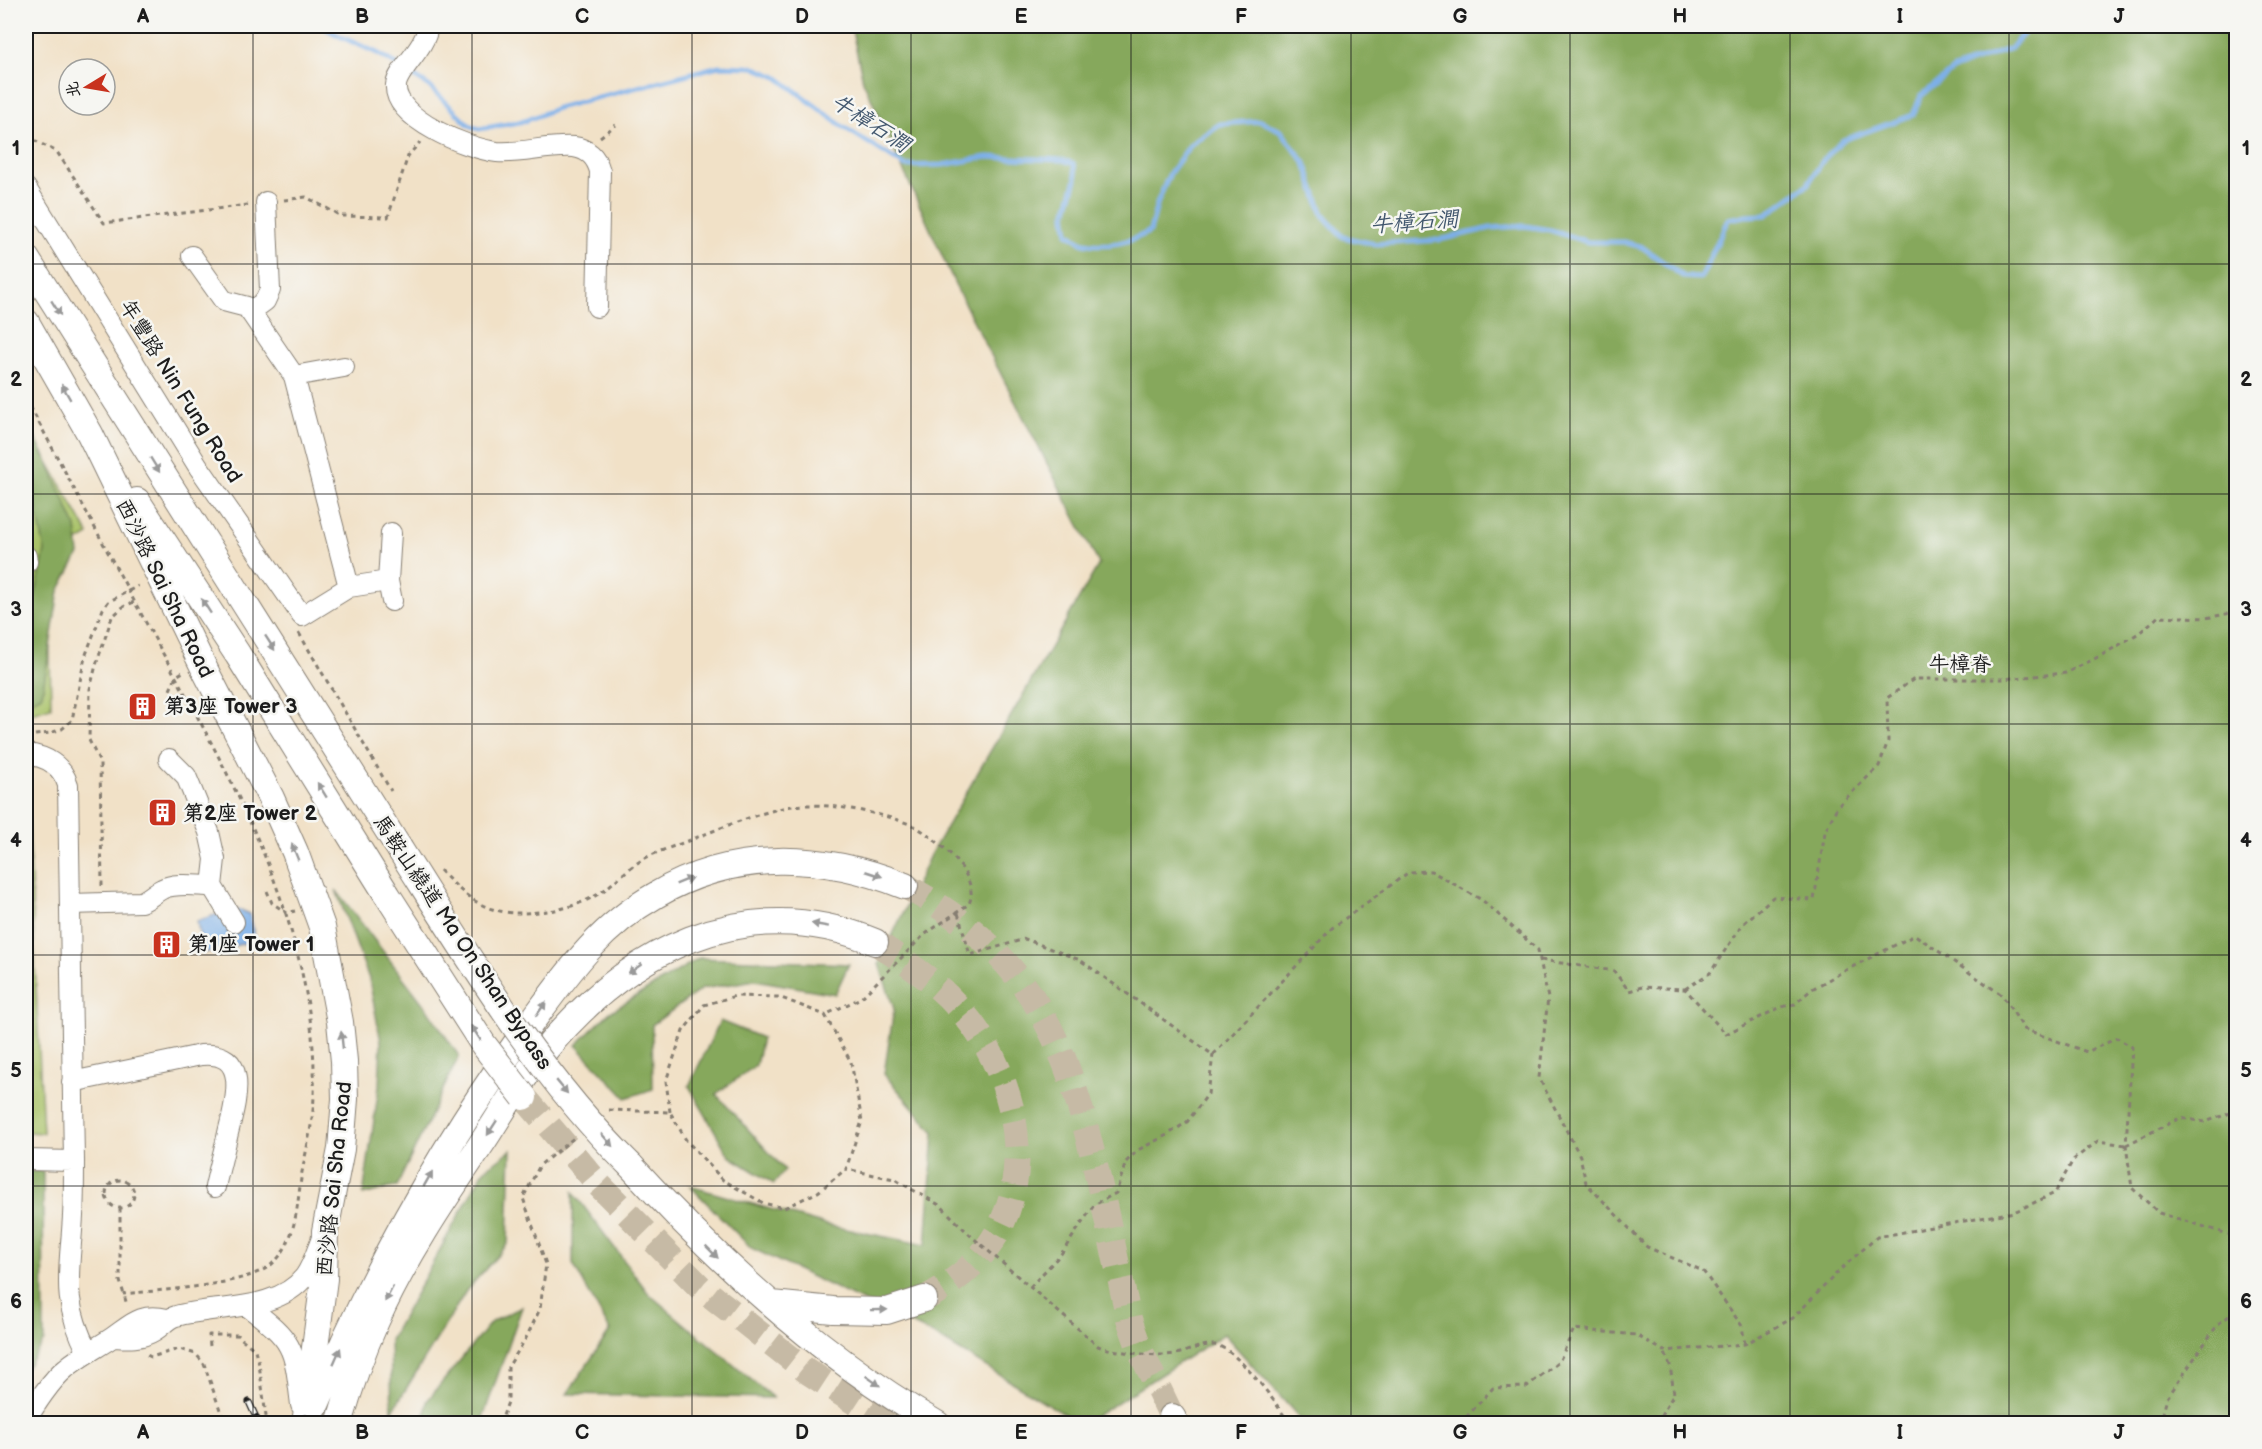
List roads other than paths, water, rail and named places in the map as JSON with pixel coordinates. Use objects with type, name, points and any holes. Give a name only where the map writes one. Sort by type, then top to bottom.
[{"type":"main road","name":"馬鞍山繞道 Ma On Shan Bypass","points":[[26,258],[471,962],[551,1074],[630,1165],[725,1265],[825,1348],[912,1409],[938,1424]]},
{"type":"main road","name":"西沙路 Sai Sha Road","points":[[26,322],[90,434],[207,674],[271,798],[295,852],[322,927],[340,1022],[345,1079],[341,1149],[325,1232],[324,1279],[306,1424]]},
{"type":"main road","name":"馬鞍山繞道 Ma On Shan Bypass","points":[[90,434],[164,540],[483,1044],[524,1097]]},
{"type":"main road","points":[[306,1424],[374,1275],[448,1144],[480,1094],[564,978],[602,933],[629,912],[671,886],[702,874],[751,863],[788,860],[830,863],[866,871],[905,886]]},
{"type":"main road","points":[[339,1424],[353,1378],[376,1320],[416,1245],[539,1057],[588,1005],[648,960],[682,941],[715,930],[756,923],[801,922],[853,933],[875,942]]},
{"type":"main road","points":[[772,1304],[832,1310],[887,1311],[924,1299]]},
{"type":"street","points":[[428,26],[422,44],[398,79],[396,87],[398,98],[404,108],[431,127],[457,141],[488,150],[506,152],[563,146],[584,148],[597,162],[600,171],[597,307]]},
{"type":"street","name":"年豐路 Nin Fung Road","points":[[26,188],[198,466],[302,616],[349,587]]},
{"type":"street","points":[[250,312],[265,301],[270,290],[266,202]]},
{"type":"street","points":[[192,256],[224,302],[247,307],[294,376],[349,587],[388,582]]},
{"type":"street","points":[[294,376],[344,368]]},
{"type":"street","points":[[391,533],[388,582],[392,601]]},
{"type":"street","points":[[26,754],[40,756],[55,764],[64,773],[68,786],[74,1161],[73,1217],[67,1284],[72,1316],[88,1352]]},
{"type":"street","points":[[169,759],[186,776],[209,832],[214,859],[212,886],[234,922]]},
{"type":"street","points":[[70,904],[141,902],[171,886],[212,886]]},
{"type":"street","points":[[72,1082],[201,1055],[210,1054],[226,1060],[232,1066],[237,1082],[235,1101],[215,1187]]},
{"type":"street","points":[[26,1160],[74,1161]]},
{"type":"street","points":[[26,1421],[63,1370],[114,1337],[126,1326],[136,1330],[152,1315],[167,1319],[203,1310],[247,1306],[281,1295],[298,1284],[309,1270],[325,1232]]},
{"type":"street","points":[[247,1306],[276,1328],[288,1342],[292,1351],[306,1424]]},
{"type":"water","points":[[230,910],[241,910],[250,914],[255,941],[203,953],[197,921]]},
{"type":"waterway","name":"牛樟石澗","points":[[323,26],[400,67]]},
{"type":"waterway","name":"牛樟石澗","points":[[409,73],[429,86],[469,125],[479,129],[525,121],[557,108],[719,66],[753,67],[777,77],[842,126],[905,166],[942,165],[987,157],[1063,160],[1074,164],[1076,179],[1065,216],[1068,233],[1082,242],[1101,245],[1118,243],[1150,231],[1158,201],[1170,173],[1191,144],[1220,124],[1261,121],[1281,131],[1305,163],[1323,215],[1343,237],[1375,244],[1439,240],[1491,228],[1525,226],[1550,230],[1588,242],[1624,242],[1642,247],[1684,277],[1701,278],[1728,219],[1766,215],[1808,184],[1824,159],[1843,140],[1913,115],[1921,96],[1954,69],[2011,48],[2030,26]]},
{"type":"tunnel","points":[[905,886],[949,913],[986,943],[1015,974],[1039,1009],[1058,1047],[1074,1088],[1099,1182],[1129,1319],[1140,1350],[1172,1417]]},
{"type":"tunnel","points":[[875,942],[939,988],[978,1032],[994,1060],[1006,1090],[1014,1121],[1017,1153],[1014,1185],[1005,1216],[990,1244],[976,1261],[952,1282],[924,1299]]},
{"type":"tunnel","points":[[524,1097],[600,1186],[700,1287],[807,1371],[888,1424]]},
{"type":"railway","points":[[249,1402],[259,1424]]},
{"type":"railway","points":[[305,1418],[308,1424]]},
{"type":"place","name":"第3座 Tower 3","points":[[143,706]]},
{"type":"place","name":"第2座 Tower 2","points":[[162,813]]},
{"type":"place","name":"第1座 Tower 1","points":[[167,944]]}]
